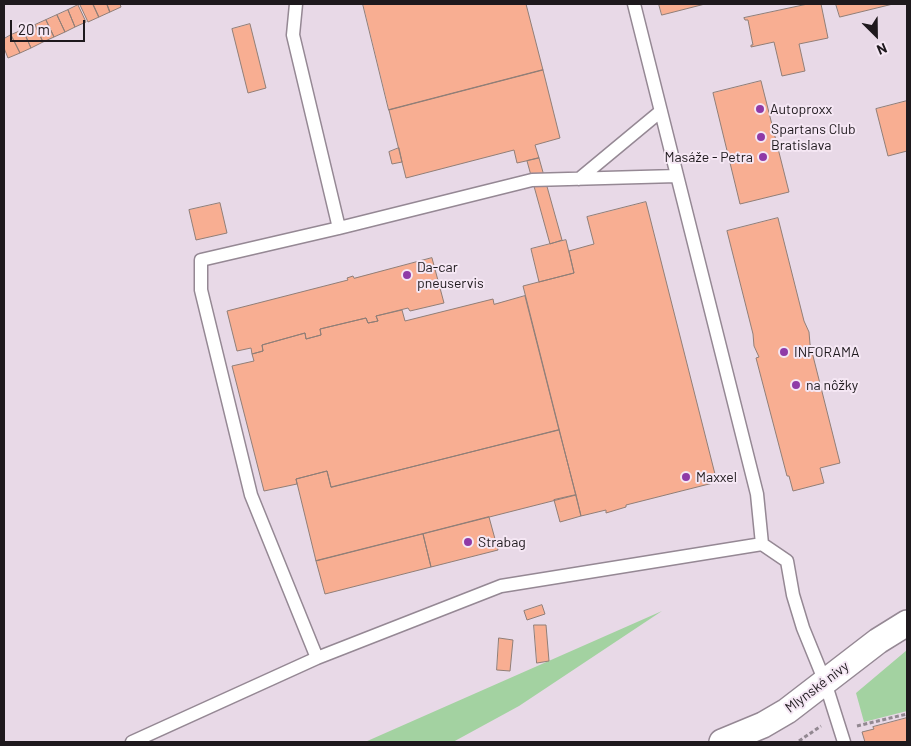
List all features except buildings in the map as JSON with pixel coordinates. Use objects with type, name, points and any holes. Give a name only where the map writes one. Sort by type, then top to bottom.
[{"type":"street","name":"Mlynské nivy","points":[[722,742],[787,711],[878,641],[907,623]]},
{"type":"lane","points":[[296,4],[293,35],[339,228]]},
{"type":"lane","points":[[634,4],[757,494],[762,544]]},
{"type":"lane","points":[[579,179],[661,111]]},
{"type":"lane","points":[[317,658],[251,495],[201,290],[201,260],[532,180],[677,176]]},
{"type":"lane","points":[[132,742],[317,658],[501,586],[762,544],[787,561],[793,595],[803,628],[825,682],[844,742]]},
{"type":"path","points":[[836,714],[858,726],[907,714]]},
{"type":"green space","points":[[662,611],[519,706],[453,742],[365,742]]},
{"type":"green space","points":[[907,650],[907,711],[864,722],[856,693]]},
{"type":"place","name":"Autoproxx","points":[[760,109]]},
{"type":"place","name":"Spartans Club Bratislava","points":[[761,137]]},
{"type":"place","name":"Masáže - Petra","points":[[763,157]]},
{"type":"place","name":"Da-car pneuservis","points":[[407,275]]},
{"type":"place","name":"INFORAMA","points":[[784,352]]},
{"type":"place","name":"na nôžky","points":[[796,385]]},
{"type":"place","name":"Maxxel","points":[[686,477]]},
{"type":"place","name":"Strabag","points":[[468,542]]}]
